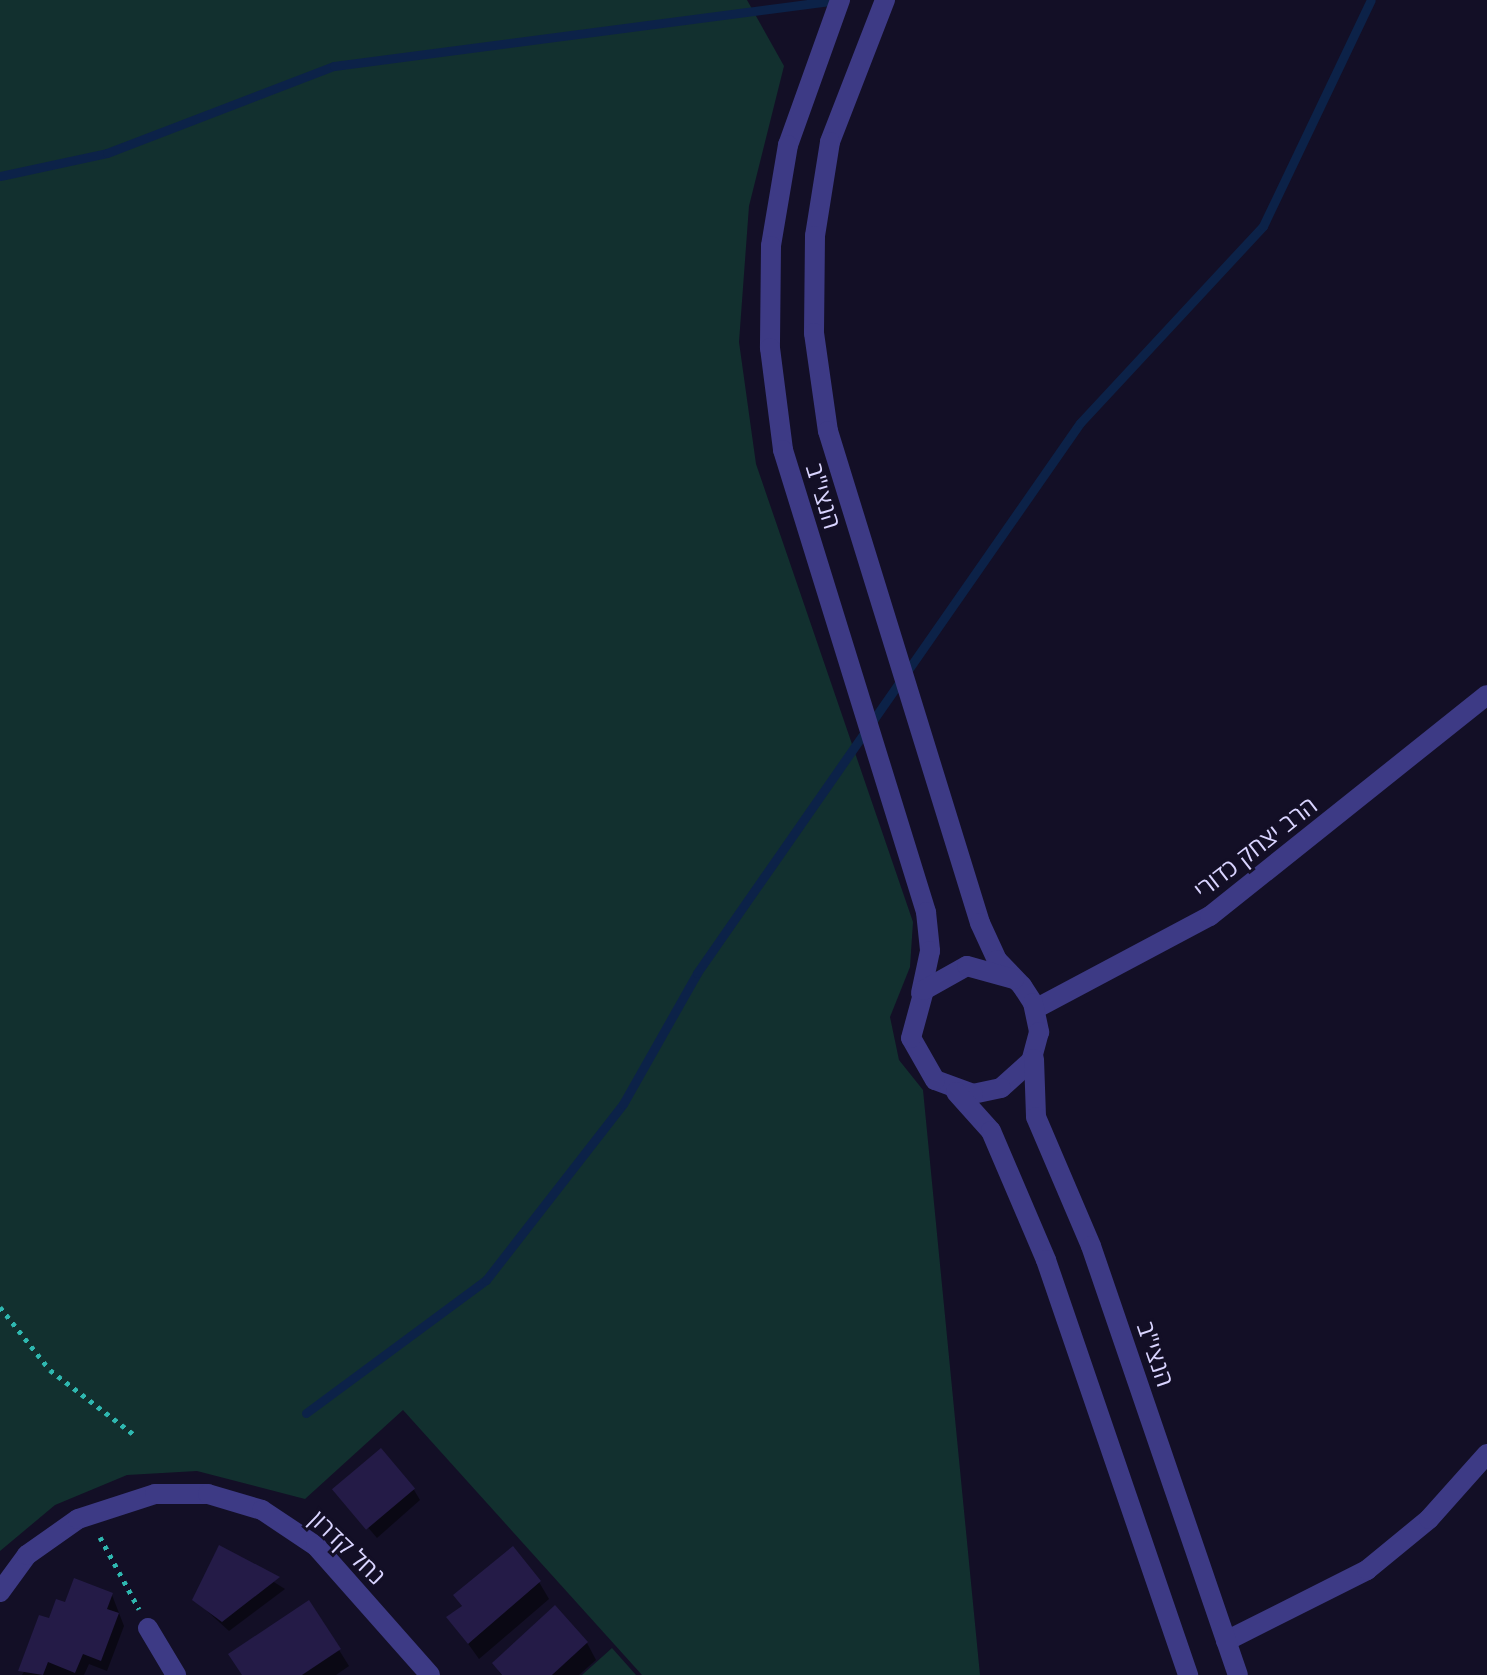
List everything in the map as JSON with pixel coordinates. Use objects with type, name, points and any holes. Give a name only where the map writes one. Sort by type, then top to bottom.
[{"type":"street","name":"הנצי\"ב","points":[[840,0],[788,145],[771,246],[770,348],[783,450],[926,912],[930,951],[918,999]]},
{"type":"street","name":"הנצי\"ב","points":[[885,0],[830,142],[815,236],[814,333],[828,431],[980,923],[1014,979]]},
{"type":"street","name":"הרב יצחק כדורי","points":[[1035,1009],[1210,916],[1487,695]]},
{"type":"street","points":[[953,1090],[1001,1088],[1035,1051],[1035,1009],[1014,979],[987,967],[957,968],[918,999],[913,1047],[927,1073],[953,1090],[991,1131],[1046,1260],[1188,1675]]},
{"type":"street","name":"הנצי\"ב","points":[[1035,1051],[1036,1117],[1091,1246],[1238,1675]]},
{"type":"street","points":[[1226,1641],[1367,1570],[1429,1519],[1487,1454]]},
{"type":"street","name":"נחל קדרון","points":[[0,1592],[27,1555],[78,1519],[155,1494],[208,1494],[262,1510],[316,1546],[430,1675]]},
{"type":"street","points":[[148,1628],[176,1675]]},
{"type":"path","points":[[0,1307],[50,1370],[133,1434]]},
{"type":"path","points":[[96,1529],[148,1628]]},
{"type":"green space","points":[[0,0],[747,0],[784,66],[749,206],[739,342],[756,464],[913,922],[910,967],[890,1017],[899,1060],[923,1090],[980,1675],[642,1675],[403,1410],[305,1499],[197,1471],[127,1475],[55,1505],[0,1551]]},
{"type":"green space","points":[[612,1648],[636,1675],[582,1675]]},
{"type":"building","points":[[381,1448],[415,1489],[366,1530],[332,1489]]},
{"type":"building","points":[[219,1545],[280,1577],[222,1622],[192,1600]]},
{"type":"building","points":[[513,1546],[541,1581],[468,1644],[446,1617],[462,1606],[453,1595]]},
{"type":"building","points":[[74,1578],[113,1593],[107,1609],[119,1613],[101,1661],[83,1654],[75,1673],[48,1662],[43,1675],[18,1671],[39,1615],[49,1618],[56,1599],[65,1602]]},
{"type":"building","points":[[309,1600],[341,1649],[302,1675],[242,1675],[228,1654]]},
{"type":"building","points":[[555,1605],[588,1642],[552,1675],[502,1675],[492,1663]]},
{"type":"waterway","points":[[0,176],[107,153],[334,66],[838,0]]},
{"type":"waterway","points":[[306,1413],[486,1280],[623,1104],[697,973],[1080,423],[1263,226],[1371,0]]}]
